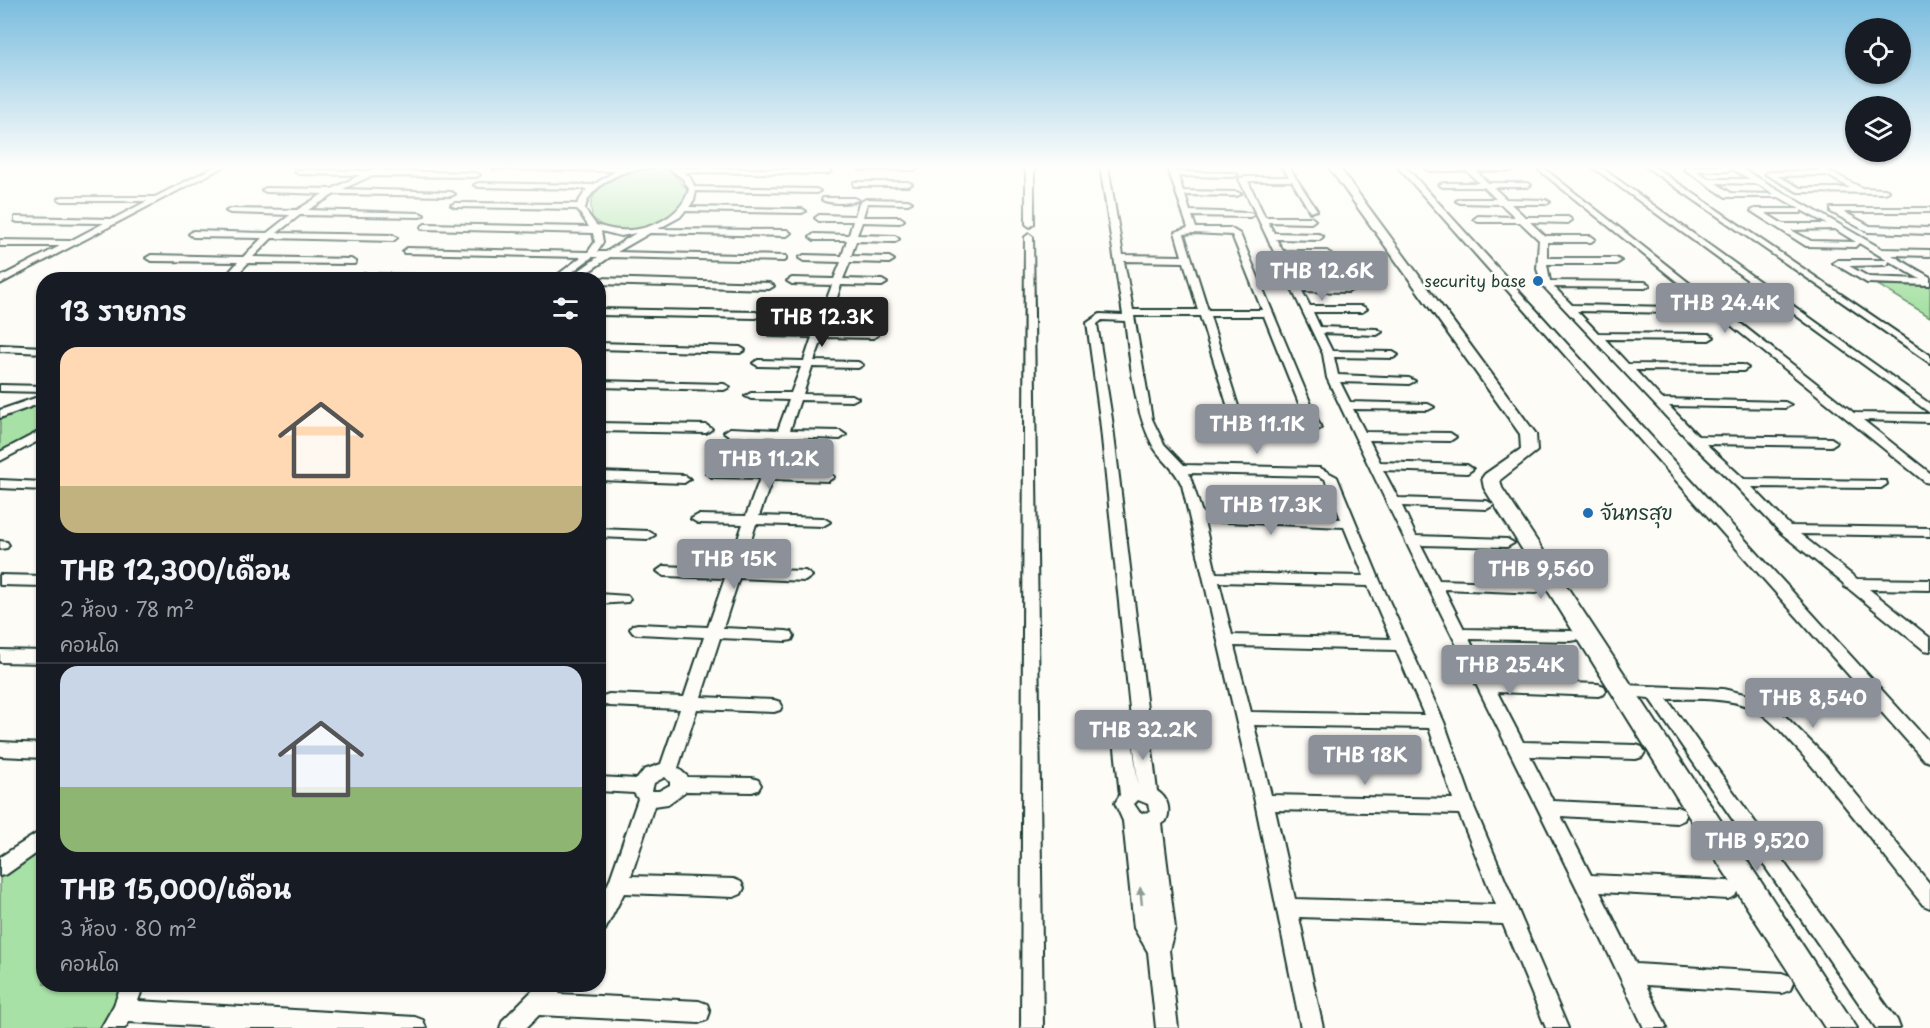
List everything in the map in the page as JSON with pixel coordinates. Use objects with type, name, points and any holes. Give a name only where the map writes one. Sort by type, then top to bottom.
[{"type":"street","points":[[0,281],[129,214]]},
{"type":"street","points":[[235,272],[268,235],[298,214]]},
{"type":"street","points":[[379,214],[420,215]]},
{"type":"street","points":[[567,272],[591,254],[599,242],[596,228],[582,214]]},
{"type":"street","points":[[582,272],[606,255],[676,214]]},
{"type":"street","points":[[668,770],[752,520],[838,282],[860,214]]},
{"type":"street","points":[[1029,214],[1032,1028]]},
{"type":"street","points":[[1112,214],[1146,419],[1159,446],[1181,469],[1188,485],[1264,802],[1312,1028]]},
{"type":"street","points":[[1186,214],[1193,230]]},
{"type":"street","points":[[1217,214],[1250,215]]},
{"type":"street","points":[[1261,214],[1328,354],[1334,378],[1410,540],[1587,883],[1656,1028]]},
{"type":"street","points":[[1369,214],[1528,434],[1529,451],[1491,478],[1493,488],[1707,826],[1842,1028]]},
{"type":"street","points":[[1445,214],[1930,754]]},
{"type":"street","points":[[1518,214],[1543,239],[1542,269],[1546,284],[1695,440],[1742,483],[1786,530],[1850,585],[1930,646]]},
{"type":"street","points":[[1599,214],[1930,479]]},
{"type":"street","points":[[1662,214],[1930,409]]},
{"type":"street","points":[[1720,214],[1930,360]]},
{"type":"street","points":[[1760,214],[1809,244],[1855,244]]},
{"type":"street","points":[[1814,214],[1930,282]]},
{"type":"street","points":[[1826,214],[1930,274]]},
{"type":"street","points":[[1841,214],[1868,229],[1930,231]]},
{"type":"street","points":[[1915,214],[1930,222]]},
{"type":"street","points":[[819,218],[900,220]]},
{"type":"street","points":[[18,219],[116,221]]},
{"type":"street","points":[[1264,219],[1311,220]]},
{"type":"street","points":[[1478,219],[1568,220]]},
{"type":"street","points":[[1779,226],[1836,227]]},
{"type":"street","points":[[425,227],[596,228],[621,233],[653,229],[787,233]]},
{"type":"street","points":[[1193,230],[1230,231],[1236,234],[1315,427],[1313,429],[1247,428],[1238,424],[1179,232],[1193,230]]},
{"type":"street","points":[[193,234],[393,238]]},
{"type":"street","points":[[1273,236],[1319,237]]},
{"type":"street","points":[[814,237],[895,239]]},
{"type":"street","points":[[1543,239],[1592,239]]},
{"type":"street","points":[[0,243],[71,244]]},
{"type":"street","points":[[407,250],[783,258]]},
{"type":"street","points":[[1880,252],[1930,253]]},
{"type":"street","points":[[1281,254],[1327,254]]},
{"type":"street","points":[[151,258],[351,262]]},
{"type":"street","points":[[804,258],[889,260]]},
{"type":"street","points":[[1120,258],[1188,259]]},
{"type":"street","points":[[1544,261],[1616,261]]},
{"type":"street","points":[[1886,262],[1838,263],[1867,280],[1930,282]]},
{"type":"street","points":[[0,269],[23,269]]},
{"type":"street","points":[[1289,271],[1340,272]]},
{"type":"street","points":[[606,281],[769,286]]},
{"type":"street","points":[[792,281],[882,283]]},
{"type":"street","points":[[1546,284],[1645,285]]},
{"type":"street","points":[[1296,288],[1348,289]]},
{"type":"street","points":[[783,306],[877,308]]},
{"type":"street","points":[[1570,308],[1675,310]]},
{"type":"street","points":[[1306,309],[1362,309]]},
{"type":"street","points":[[606,312],[756,315]]},
{"type":"street","points":[[1148,794],[1106,418],[1092,323],[1100,317],[1127,312],[1268,313]]},
{"type":"street","points":[[1316,330],[1377,332]]},
{"type":"street","points":[[771,333],[873,335]]},
{"type":"street","points":[[1596,336],[1709,337]]},
{"type":"street","points":[[606,346],[740,350]]},
{"type":"street","points":[[0,348],[36,350]]},
{"type":"street","points":[[1328,354],[1393,355]]},
{"type":"street","points":[[758,363],[858,365]]},
{"type":"street","points":[[1626,367],[1743,368]]},
{"type":"street","points":[[1334,378],[1408,381]]},
{"type":"street","points":[[606,384],[724,387]]},
{"type":"street","points":[[0,388],[36,389]]},
{"type":"street","points":[[751,396],[852,398]]},
{"type":"street","points":[[0,414],[36,401]]},
{"type":"street","points":[[1659,402],[1785,405]]},
{"type":"street","points":[[1346,405],[1428,407]]},
{"type":"street","points":[[1850,416],[1930,418]]},
{"type":"street","points":[[606,426],[705,429]]},
{"type":"street","points":[[730,432],[840,435]]},
{"type":"street","points":[[1361,436],[1450,437]]},
{"type":"street","points":[[0,457],[36,438]]},
{"type":"street","points":[[1695,440],[1831,442]]},
{"type":"street","points":[[1375,466],[1467,469]]},
{"type":"street","points":[[1181,469],[1328,474],[1435,722],[1465,807],[1557,1028]]},
{"type":"street","points":[[711,474],[828,477]]},
{"type":"street","points":[[606,476],[684,479]]},
{"type":"street","points":[[1742,483],[1881,484]]},
{"type":"street","points":[[0,484],[36,486]]},
{"type":"street","points":[[1392,502],[1487,505]]},
{"type":"street","points":[[1194,517],[1349,523]]},
{"type":"street","points":[[698,519],[823,522]]},
{"type":"street","points":[[1786,530],[1930,532]]},
{"type":"street","points":[[606,533],[648,535]]},
{"type":"street","points":[[1410,540],[1507,543]]},
{"type":"street","points":[[664,571],[804,576]]},
{"type":"street","points":[[1209,577],[1373,581]]},
{"type":"street","points":[[0,580],[36,581]]},
{"type":"street","points":[[1433,584],[1536,588]]},
{"type":"street","points":[[1850,585],[1930,585]]},
{"type":"street","points":[[606,598],[623,599]]},
{"type":"street","points":[[638,629],[786,636]]},
{"type":"street","points":[[1459,634],[1571,636]]},
{"type":"street","points":[[1224,640],[1402,645]]},
{"type":"street","points":[[0,656],[36,657]]},
{"type":"street","points":[[1485,687],[1598,690]]},
{"type":"street","points":[[1623,691],[1733,697],[1758,703],[1794,734],[1930,899]]},
{"type":"street","points":[[1655,694],[1889,1028]]},
{"type":"street","points":[[609,700],[774,706]]},
{"type":"street","points":[[1244,718],[1435,722]]},
{"type":"street","points":[[1122,730],[1129,796]]},
{"type":"street","points":[[0,749],[36,750]]},
{"type":"street","points":[[1517,749],[1636,752]]},
{"type":"street","points":[[606,907],[618,884],[649,776],[668,770],[678,775],[680,784]]},
{"type":"street","points":[[606,785],[668,797],[680,784],[752,785]]},
{"type":"street","points":[[1138,793],[1148,794],[1157,800],[1161,808],[1159,816],[1152,821],[1142,822],[1132,818],[1125,811],[1124,803],[1129,796],[1138,793]]},
{"type":"street","points":[[1264,802],[1465,807]]},
{"type":"street","points":[[1548,808],[1677,815]]},
{"type":"street","points":[[1132,818],[1144,928],[1158,950]]},
{"type":"street","points":[[1152,821],[1165,928],[1158,950],[1167,1028]]},
{"type":"street","points":[[0,868],[36,843]]},
{"type":"street","points":[[0,868],[36,852]]},
{"type":"street","points":[[1587,883],[1728,890]]},
{"type":"street","points":[[618,884],[734,888]]},
{"type":"street","points":[[1285,908],[1510,915]]},
{"type":"street","points":[[1630,974],[1782,983]]},
{"type":"street","points":[[130,992],[118,1020],[415,1028]]},
{"type":"street","points":[[511,1028],[547,992]]},
{"type":"street","points":[[537,1004],[699,1012]]},
{"type":"green space","points":[[592,214],[672,214],[654,225],[627,231],[603,226],[592,217]]},
{"type":"green space","points":[[1878,285],[1930,286],[1930,317]]},
{"type":"green space","points":[[36,403],[36,441],[0,459],[0,416]]},
{"type":"green space","points":[[36,842],[36,992],[127,992],[111,1028],[0,1028],[0,869]]},
{"type":"place","name":"security base","points":[[1538,281]]},
{"type":"place","name":"จันทรสุข","points":[[1588,513]]}]
